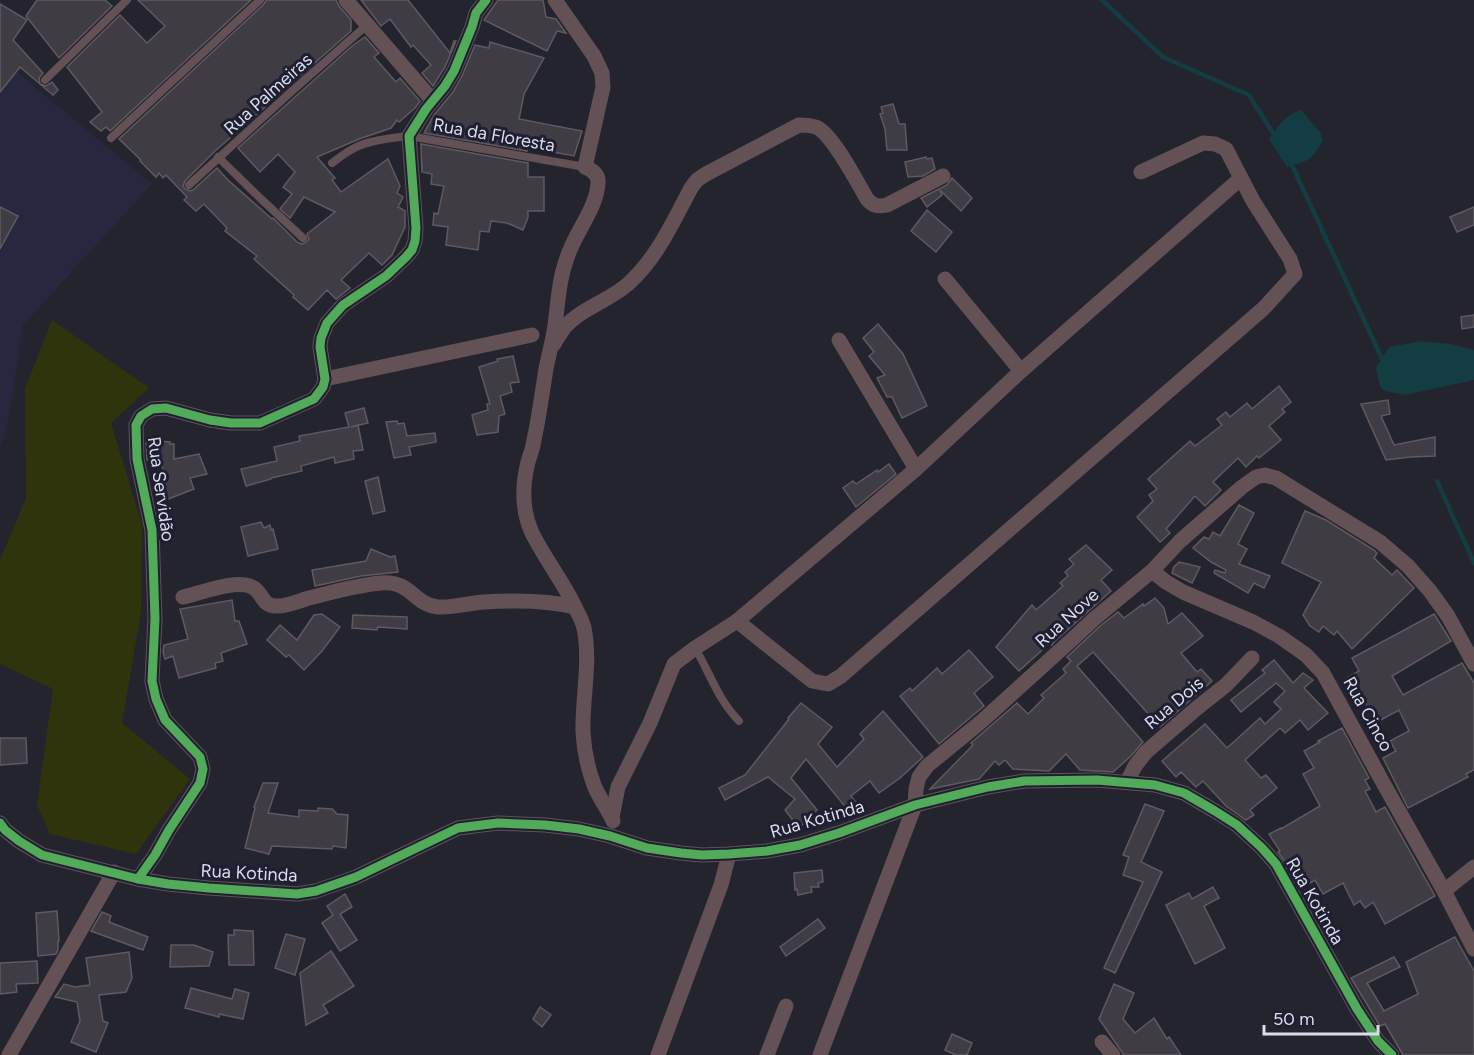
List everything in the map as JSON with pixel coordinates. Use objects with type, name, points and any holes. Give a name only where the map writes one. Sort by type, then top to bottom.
[{"type":"street","points":[[346,0],[433,101]]},
{"type":"street","points":[[486,0],[476,13],[446,86],[409,136],[415,207],[415,242],[412,250],[397,267],[343,305],[327,323],[320,347],[325,379],[532,335]]},
{"type":"street","points":[[555,0],[594,56],[602,74],[603,87],[585,167],[594,172],[599,181],[592,204],[563,268],[542,404],[523,492],[532,532],[581,617],[586,644],[583,735],[588,764],[594,785],[612,817],[621,840]]},
{"type":"street","points":[[551,349],[565,327],[587,310],[626,286],[646,266],[660,246],[697,180],[799,125],[812,125],[830,137],[872,205],[887,205],[943,176]]},
{"type":"street","points":[[737,621],[812,681],[828,684],[841,676],[1264,308],[1295,274],[1290,258],[1240,179],[1226,149],[1215,144],[1203,143],[1141,172]]},
{"type":"street","points":[[612,817],[618,787],[650,723],[674,664],[737,621],[916,469],[1021,371],[1240,179]]},
{"type":"street","points":[[945,279],[1021,371]]},
{"type":"street","points":[[839,340],[916,469]]},
{"type":"street","name":"Rua Servidão","points":[[138,879],[200,783],[203,769],[200,757],[165,720],[156,699],[152,681],[155,619],[152,530],[137,459],[136,425],[141,416],[152,409],[166,408],[210,420],[260,423],[314,399],[323,387],[325,379]]},
{"type":"street","name":"Rua Nove","points":[[820,1055],[915,804],[919,777],[927,766],[982,721],[1094,618],[1152,571],[1180,541],[1256,477],[1265,475],[1276,478],[1380,542],[1408,566],[1448,616],[1474,664]]},
{"type":"street","name":"Rua Cinco","points":[[1152,571],[1183,592],[1253,622],[1279,636],[1323,673],[1474,949]]},
{"type":"street","points":[[183,597],[240,584],[257,590],[266,604],[273,607],[383,582],[406,587],[429,605],[438,607],[520,601],[557,603],[575,607]]},
{"type":"street","name":"Rua Dois","points":[[1127,782],[1135,766],[1146,752],[1226,686],[1252,658]]},
{"type":"street","name":"Rua Kotinda","points":[[0,823],[19,842],[42,855],[138,879],[209,888],[297,894],[316,891],[356,877],[458,828],[498,823],[545,825],[579,829],[647,848],[702,855],[729,854],[767,851],[800,845],[915,804],[1024,781],[1080,780],[1155,785],[1184,793],[1237,825],[1262,848],[1276,864],[1356,1009],[1378,1041],[1392,1055]]},
{"type":"street","points":[[658,1055],[721,885],[729,854]]},
{"type":"street","points":[[1444,891],[1474,867]]},
{"type":"street","points":[[9,1055],[114,872]]},
{"type":"street","points":[[767,1055],[786,1006]]},
{"type":"street","points":[[1102,1042],[1113,1055]]},
{"type":"lane","points":[[45,80],[127,0]]},
{"type":"lane","points":[[111,138],[260,0]]},
{"type":"lane","name":"Rua Palmeiras","points":[[189,185],[367,25]]},
{"type":"lane","name":"Rua da Floresta","points":[[332,163],[363,144],[409,136],[585,167]]},
{"type":"lane","points":[[218,157],[303,238]]},
{"type":"lane","points":[[695,648],[714,689],[738,721]]},
{"type":"shaded area","points":[[0,58],[152,184],[23,325],[7,427],[0,447]]},
{"type":"shaded area","points":[[1301,110],[1320,132],[1323,140],[1309,159],[1287,167],[1269,139],[1279,125]]},
{"type":"shaded area","points":[[1422,341],[1450,344],[1474,350],[1474,380],[1405,395],[1385,391],[1380,387],[1376,368],[1389,347]]},
{"type":"green space","points":[[52,320],[149,388],[111,423],[142,525],[141,613],[122,723],[190,779],[136,854],[50,834],[37,805],[53,689],[0,664],[0,560],[26,498],[25,389]]},
{"type":"building","points":[[37,0],[105,0],[112,6],[59,58],[26,16]]},
{"type":"building","points":[[138,0],[251,0],[110,131],[106,127],[101,131],[90,122],[102,112],[67,67],[120,15],[147,43],[165,26]]},
{"type":"building","points":[[266,0],[336,0],[351,20],[351,31],[214,152],[185,181],[183,186],[185,189],[193,190],[217,168],[297,242],[305,243],[309,239],[307,234],[335,212],[304,197],[290,218],[280,209],[292,194],[283,187],[295,172],[278,154],[260,172],[238,148],[365,37],[379,53],[374,57],[396,82],[400,78],[420,101],[391,128],[317,157],[335,178],[332,180],[341,192],[388,159],[400,186],[397,193],[403,197],[398,207],[405,211],[405,227],[392,255],[382,265],[369,253],[341,280],[350,288],[336,299],[327,290],[308,310],[254,259],[257,256],[225,231],[227,228],[204,204],[196,211],[184,200],[187,197],[166,175],[163,178],[159,173],[156,177],[119,139]]},
{"type":"building","points":[[361,0],[408,0],[450,53],[456,41],[445,67],[433,86],[422,73],[431,65],[413,45],[411,47],[390,19],[381,26]]},
{"type":"building","points":[[498,0],[543,0],[546,17],[556,19],[566,33],[557,31],[547,51],[484,20]]},
{"type":"building","points":[[0,4],[27,20],[13,40],[43,73],[39,78],[40,84],[20,67],[0,92]]},
{"type":"building","points":[[490,42],[544,58],[524,94],[519,119],[582,131],[574,156],[543,148],[527,146],[527,151],[424,133],[434,115],[453,92],[475,45],[489,48]]},
{"type":"building","points":[[52,82],[58,90],[53,95],[40,84],[46,86]]},
{"type":"building","points":[[893,104],[899,124],[905,124],[907,150],[887,150],[885,129],[880,114],[883,113],[881,107]]},
{"type":"building","points":[[421,144],[528,163],[528,177],[544,177],[544,211],[528,211],[523,230],[507,223],[491,221],[489,232],[480,231],[478,250],[446,245],[448,227],[433,225],[434,213],[438,214],[444,186],[431,184],[432,174],[422,172]]},
{"type":"building","points":[[926,157],[927,159],[932,158],[935,169],[923,176],[908,177],[905,162]]},
{"type":"building","points":[[952,178],[972,198],[961,211],[940,190],[942,195],[927,207],[921,198],[947,185]]},
{"type":"building","points":[[0,207],[18,216],[0,249]]},
{"type":"building","points":[[1474,207],[1474,225],[1457,232],[1450,217]]},
{"type":"building","points":[[927,210],[952,232],[936,252],[911,231]]},
{"type":"building","points":[[1474,315],[1474,327],[1462,329],[1461,317]]},
{"type":"building","points":[[878,324],[903,354],[927,406],[902,418],[892,397],[887,397],[877,378],[885,375],[869,356],[874,352],[863,338]]},
{"type":"building","points":[[513,356],[519,382],[510,383],[512,392],[500,396],[505,414],[499,416],[498,432],[477,435],[472,415],[488,410],[487,404],[490,404],[479,367],[498,361],[497,359]]},
{"type":"building","points":[[1279,386],[1291,402],[1282,409],[1285,412],[1269,426],[1281,440],[1259,458],[1257,456],[1246,467],[1238,458],[1213,482],[1221,490],[1205,506],[1195,496],[1166,529],[1170,533],[1160,542],[1137,517],[1153,501],[1149,495],[1157,489],[1148,479],[1190,441],[1195,446],[1222,425],[1217,419],[1226,412],[1230,417],[1247,403],[1252,409]]},
{"type":"building","points":[[1388,400],[1390,414],[1381,416],[1394,445],[1435,437],[1435,456],[1386,460],[1361,404]]},
{"type":"building","points":[[364,408],[368,423],[358,425],[363,450],[353,451],[354,459],[335,463],[334,457],[301,466],[302,471],[246,486],[241,469],[277,461],[274,447],[300,441],[299,436],[349,427],[345,413]]},
{"type":"building","points":[[397,421],[398,424],[404,423],[407,436],[435,433],[436,442],[409,447],[411,455],[394,458],[386,422]]},
{"type":"building","points":[[146,440],[174,444],[174,459],[199,454],[207,474],[190,478],[194,489],[163,501],[157,489],[166,485],[163,479],[167,476],[159,461],[147,460]]},
{"type":"building","points":[[889,464],[896,474],[856,507],[843,488],[853,481],[856,484]]},
{"type":"building","points":[[378,477],[385,511],[373,514],[365,481]]},
{"type":"building","points":[[1239,505],[1254,513],[1238,544],[1247,549],[1239,564],[1270,576],[1264,588],[1254,583],[1248,593],[1214,573],[1215,570],[1225,573],[1226,570],[1193,548],[1204,537],[1209,539],[1213,532],[1220,536]]},
{"type":"building","points":[[1305,511],[1326,520],[1374,550],[1377,553],[1374,558],[1392,575],[1397,570],[1414,588],[1352,649],[1337,631],[1334,635],[1323,626],[1319,632],[1310,626],[1303,615],[1321,582],[1282,563]]},
{"type":"building","points":[[261,522],[264,528],[270,525],[271,530],[273,529],[278,549],[248,556],[241,527]]},
{"type":"building","points":[[1086,545],[1112,570],[1101,580],[1111,591],[1052,645],[1050,643],[1019,671],[996,647],[1032,605],[1036,610],[1063,586],[1060,583],[1068,576],[1065,572],[1074,564],[1069,559]]},
{"type":"building","points":[[371,549],[390,557],[395,556],[398,572],[361,576],[315,586],[312,570],[366,561]]},
{"type":"building","points":[[1179,562],[1200,567],[1192,583],[1172,573]]},
{"type":"building","points":[[1155,598],[1164,608],[1168,624],[1182,613],[1203,636],[1181,653],[1197,672],[1201,669],[1212,681],[1160,727],[1093,652],[1077,666],[1143,742],[1113,772],[1080,770],[1066,754],[1049,771],[1013,769],[1005,760],[999,765],[995,761],[979,779],[930,789],[973,745],[971,743],[1017,703],[1028,714],[1044,698],[1041,695],[1066,673],[1063,669],[1071,661],[1067,657],[1100,626],[1118,612],[1124,618]]},
{"type":"building","points":[[232,600],[235,621],[239,621],[247,644],[221,653],[223,661],[215,663],[216,668],[179,678],[173,656],[165,659],[163,652],[164,645],[188,639],[180,609]]},
{"type":"building","points":[[322,614],[340,627],[304,670],[289,655],[286,657],[267,640],[280,625],[297,640],[314,615]]},
{"type":"building","points":[[1434,614],[1451,641],[1392,676],[1403,695],[1462,663],[1474,683],[1474,770],[1466,774],[1468,777],[1408,808],[1383,758],[1396,751],[1390,741],[1409,731],[1399,710],[1377,722],[1365,703],[1356,708],[1343,680],[1359,671],[1352,658]]},
{"type":"building","points":[[353,615],[407,617],[407,629],[352,628]]},
{"type":"building","points":[[969,650],[993,677],[974,693],[984,706],[939,744],[900,696],[910,688],[912,691],[937,668],[942,674]]},
{"type":"building","points":[[1274,660],[1293,683],[1303,673],[1313,680],[1304,688],[1328,713],[1308,730],[1300,720],[1285,733],[1280,728],[1245,760],[1261,778],[1266,775],[1277,788],[1250,810],[1254,815],[1246,820],[1226,806],[1203,781],[1196,787],[1181,772],[1176,777],[1162,761],[1205,724],[1227,748],[1260,718],[1265,724],[1281,709],[1274,702],[1285,691],[1276,683],[1241,712],[1231,700],[1265,673],[1262,670]]},
{"type":"building","points":[[801,703],[832,727],[818,744],[837,767],[864,739],[860,734],[883,711],[923,757],[879,793],[870,781],[851,796],[860,808],[852,815],[806,759],[791,778],[817,810],[799,828],[785,810],[795,799],[768,777],[725,800],[719,788],[745,775]]},
{"type":"building","points":[[1342,728],[1369,778],[1365,780],[1370,789],[1365,791],[1376,812],[1385,807],[1435,896],[1385,924],[1373,902],[1365,908],[1360,901],[1354,905],[1343,883],[1323,894],[1315,880],[1305,886],[1294,864],[1289,867],[1269,834],[1320,806],[1303,774],[1314,768],[1304,751]]},
{"type":"building","points":[[0,738],[26,738],[27,763],[0,765]]},
{"type":"building","points":[[263,783],[278,783],[268,813],[299,817],[299,810],[318,811],[318,808],[332,809],[337,814],[348,815],[346,848],[272,846],[269,854],[245,848],[254,807]]},
{"type":"building","points":[[1145,804],[1164,811],[1141,862],[1162,872],[1115,973],[1104,968],[1143,882],[1123,875],[1129,857],[1123,855]]},
{"type":"building","points":[[822,870],[823,882],[818,883],[819,887],[811,887],[812,892],[798,895],[797,889],[795,890],[794,873]]},
{"type":"building","points":[[1213,887],[1219,898],[1204,906],[1225,948],[1195,964],[1166,905],[1189,893],[1192,899]]},
{"type":"building","points":[[345,894],[352,907],[340,914],[357,940],[340,951],[322,923],[333,915],[327,906]]},
{"type":"building","points":[[57,911],[58,950],[56,954],[38,956],[36,913]]},
{"type":"building","points":[[102,912],[111,916],[109,922],[148,937],[143,950],[91,931]]},
{"type":"building","points":[[818,919],[825,928],[786,956],[780,947]]},
{"type":"building","points":[[234,930],[253,931],[254,965],[229,965],[228,935],[234,935]]},
{"type":"building","points":[[286,934],[305,939],[295,975],[275,968]]},
{"type":"building","points":[[1455,937],[1474,971],[1474,1055],[1403,1055],[1385,1024],[1380,1026],[1351,978],[1394,957],[1400,967],[1367,983],[1384,1011],[1418,994],[1406,962]]},
{"type":"building","points":[[171,945],[194,945],[213,952],[209,966],[170,967]]},
{"type":"building","points":[[331,951],[354,986],[323,1005],[328,1013],[306,1025],[300,973]]},
{"type":"building","points":[[129,952],[132,978],[126,992],[99,995],[103,1021],[108,1023],[96,1052],[71,1042],[80,1021],[77,1002],[55,997],[64,984],[75,987],[90,985],[86,958]]},
{"type":"building","points":[[37,961],[38,983],[16,984],[17,992],[0,994],[0,963]]},
{"type":"building","points":[[1114,984],[1134,993],[1123,1019],[1135,1033],[1154,1018],[1167,1039],[1169,1037],[1181,1055],[1124,1055],[1099,1019]]},
{"type":"building","points":[[191,988],[232,999],[235,989],[249,993],[243,1019],[219,1014],[219,1017],[185,1008]]},
{"type":"building","points":[[540,1007],[551,1015],[542,1027],[533,1019]]},
{"type":"building","points":[[952,1034],[972,1043],[967,1055],[956,1055],[945,1050]]},
{"type":"waterway","points":[[1102,0],[1163,57],[1249,95],[1276,138]]},
{"type":"waterway","points":[[1290,161],[1384,363]]},
{"type":"waterway","points":[[1437,481],[1474,563]]},
{"type":"cycle path","points":[[138,879],[200,783],[203,769],[200,757],[165,720],[156,699],[152,681],[155,619],[152,530],[137,459],[136,425],[141,416],[152,409],[166,408],[210,420],[260,423],[314,399],[323,387],[325,379],[320,347],[327,323],[343,305],[386,276],[412,250],[416,228],[409,136],[454,71],[476,13],[486,0]]},
{"type":"cycle path","points":[[0,823],[19,841],[42,855],[138,879],[209,888],[297,894],[316,891],[356,877],[458,828],[498,823],[545,825],[579,829],[647,848],[702,855],[729,854],[767,851],[800,845],[915,805],[988,787],[1024,781],[1097,780],[1155,785],[1184,793],[1215,811],[1237,825],[1262,848],[1276,864],[1357,1009],[1378,1041],[1392,1055]]}]
